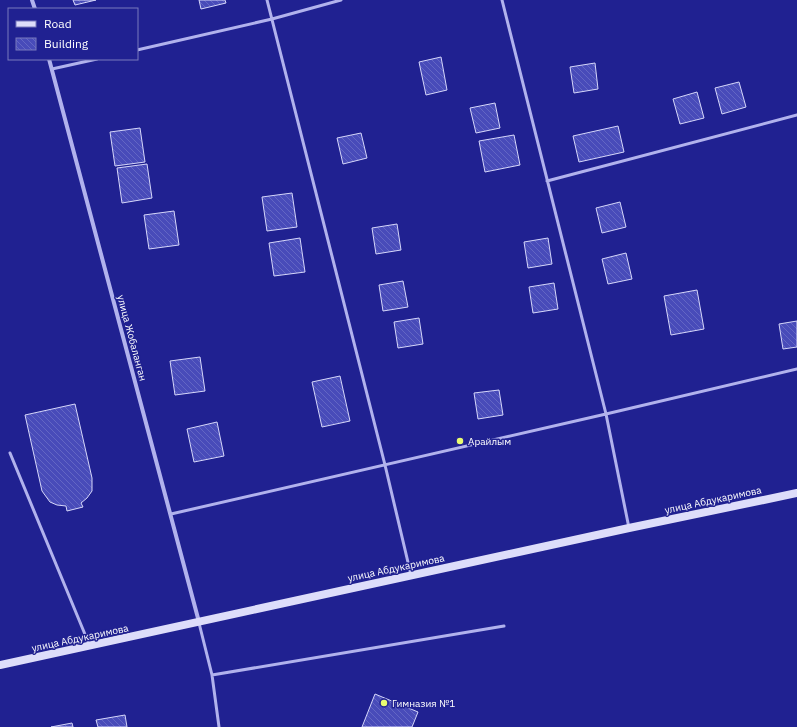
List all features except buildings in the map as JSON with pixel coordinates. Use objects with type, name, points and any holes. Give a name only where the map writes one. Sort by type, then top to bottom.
[{"type":"main road","name":"улица Абдукаримова","points":[[0,666],[411,575],[797,493]]},
{"type":"street","name":"улица Жобаланган","points":[[49,60],[199,622]]},
{"type":"lane","points":[[267,0],[385,465],[411,575]]},
{"type":"lane","points":[[138,50],[272,19],[341,0]]},
{"type":"lane","points":[[502,0],[606,414],[629,528]]},
{"type":"lane","points":[[52,69],[92,60]]},
{"type":"lane","points":[[547,181],[797,115]]},
{"type":"lane","points":[[171,514],[797,369]]},
{"type":"lane","points":[[10,453],[90,646]]},
{"type":"lane","points":[[199,622],[212,674],[219,727]]},
{"type":"lane","points":[[212,674],[504,626]]},
{"type":"place","name":"Арайлым","points":[[460,441]]},
{"type":"place","name":"Гимназия №1","points":[[384,703]]}]
